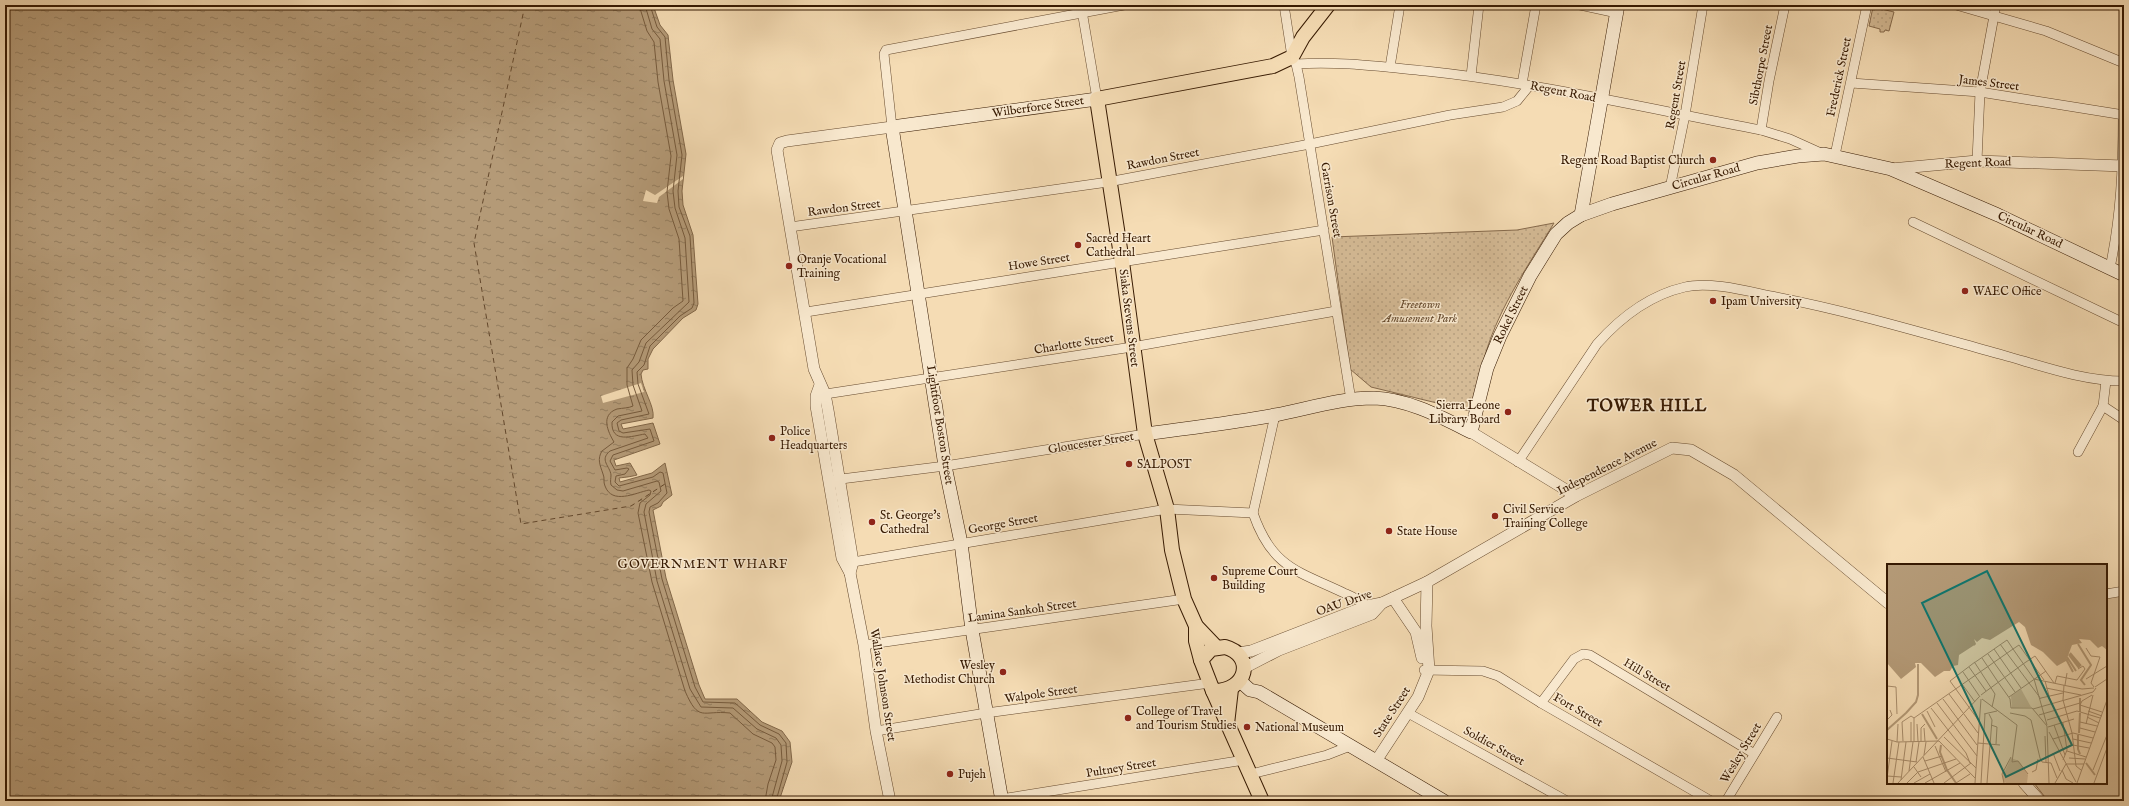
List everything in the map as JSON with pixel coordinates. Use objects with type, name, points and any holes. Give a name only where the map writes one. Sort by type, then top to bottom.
[{"type":"main road","points":[[1294,61],[1304,37],[1328,5]]},
{"type":"main road","points":[[1581,215],[1618,9]]},
{"type":"main road","name":"Wilberforce Street","points":[[892,127],[1097,99],[1294,61]]},
{"type":"main road","name":"Siaka Stevens Street","points":[[1097,99],[1108,182],[1122,262],[1132,347],[1145,434],[1167,509],[1172,550],[1184,599],[1196,626],[1217,648]]},
{"type":"main road","name":"Lightfoot Boston Street","points":[[892,127],[933,378],[945,466],[961,543],[972,630],[1002,800]]},
{"type":"main road","name":"Regent Road","points":[[1829,155],[1891,169]]},
{"type":"main road","name":"Circular Road","points":[[1581,215],[1612,204],[1757,163],[1798,156],[1829,155]]},
{"type":"main road","name":"Circular Road","points":[[1891,169],[1998,214],[2124,275]]},
{"type":"main road","name":"Rokel Street","points":[[1471,432],[1487,368],[1515,304],[1556,234],[1568,223],[1581,215]]},
{"type":"main road","name":"Gloucester Street","points":[[1145,434],[1275,415],[1351,400],[1374,398],[1399,402],[1429,411],[1471,432]]},
{"type":"main road","name":"Siaka Stevens Street","points":[[1196,626],[1196,641],[1201,660]]},
{"type":"main road","points":[[1227,724],[1237,681],[1238,653],[1231,649],[1217,648],[1205,653],[1201,660],[1227,724],[1262,801]]},
{"type":"main road","points":[[1211,687],[1237,681]]},
{"type":"main road","points":[[1237,681],[1246,695],[1259,692],[1444,801]]},
{"type":"street","points":[[1081,9],[1124,5]]},
{"type":"street","name":"Garrison Street","points":[[1284,5],[1310,144],[1351,400]]},
{"type":"street","points":[[1390,67],[1400,5]]},
{"type":"street","points":[[1471,76],[1479,5]]},
{"type":"street","points":[[1526,85],[1536,5]]},
{"type":"street","points":[[1580,5],[1618,9]]},
{"type":"street","name":"Regent Street","points":[[1670,188],[1685,115],[1703,5]]},
{"type":"street","name":"Sibthorpe Street","points":[[1761,130],[1784,5]]},
{"type":"street","name":"Frederick Street","points":[[1829,155],[1851,83],[1867,5]]},
{"type":"street","points":[[1956,5],[2046,31],[2124,63]]},
{"type":"street","points":[[1977,162],[1980,92],[1996,5]]},
{"type":"street","name":"Lightfoot Boston Street","points":[[892,127],[886,87],[884,54],[886,50],[1041,19],[1081,9]]},
{"type":"street","name":"Siaka Stevens Street","points":[[1081,9],[1097,99]]},
{"type":"street","name":"Regent Road","points":[[1294,61],[1390,67],[1471,76],[1526,85],[1761,130],[1790,139],[1829,155]]},
{"type":"street","name":"James Street","points":[[1851,83],[1980,92],[2123,115]]},
{"type":"street","name":"Rawdon Street","points":[[790,227],[907,212],[1108,182],[1310,144],[1450,115],[1503,107],[1517,101],[1526,85]]},
{"type":"street","points":[[2110,268],[2121,232],[2124,166],[2123,115]]},
{"type":"street","name":"Wilberforce Street","points":[[780,143],[892,127]]},
{"type":"street","name":"Wallace Johnson Street","points":[[780,143],[777,150],[806,312],[814,369],[820,392],[849,566],[864,645],[876,731],[890,801]]},
{"type":"street","name":"Regent Road","points":[[1891,169],[1977,162],[2124,166]]},
{"type":"street","points":[[1913,222],[2124,323]]},
{"type":"street","name":"Howe Street","points":[[806,312],[1324,230]]},
{"type":"street","points":[[1518,462],[1597,344],[1612,327],[1625,315],[1644,304],[1684,287],[1709,286],[1782,298],[1878,320],[2048,367],[2106,381],[2124,382]]},
{"type":"street","name":"Charlotte Street","points":[[820,392],[933,378],[1132,347],[1336,311]]},
{"type":"street","points":[[2078,452],[2103,406],[2106,381]]},
{"type":"street","points":[[2103,406],[2124,420]]},
{"type":"street","points":[[1275,415],[1253,513],[1264,538],[1284,562],[1295,571],[1339,591],[1369,610]]},
{"type":"street","points":[[1471,432],[1576,496]]},
{"type":"street","name":"Gloucester Street","points":[[835,479],[945,466],[1145,434]]},
{"type":"street","name":"Independence Avenue","points":[[1382,603],[1427,582],[1576,496],[1672,448],[1691,450],[1734,475],[1887,602]]},
{"type":"street","name":"George Street","points":[[849,566],[961,543],[1167,509],[1253,513]]},
{"type":"street","name":"State Street","points":[[1376,761],[1422,690],[1426,672],[1427,582]]},
{"type":"street","points":[[2107,594],[2124,591]]},
{"type":"street","points":[[1393,598],[1416,632],[1426,672]]},
{"type":"street","name":"Lamina Sankoh Street","points":[[864,645],[1184,599]]},
{"type":"street","name":"OAU Drive","points":[[1237,681],[1279,650],[1382,603]]},
{"type":"street","name":"OAU Drive","points":[[1238,653],[1251,651],[1369,610]]},
{"type":"street","name":"Hill Street","points":[[1541,703],[1574,659],[1583,654],[1590,655],[1753,753]]},
{"type":"street","name":"Fort Street","points":[[1426,672],[1490,673],[1711,801]]},
{"type":"street","name":"Walpole Street","points":[[876,731],[986,714],[1211,687]]},
{"type":"street","name":"Soldier Street","points":[[1408,713],[1567,801]]},
{"type":"street","name":"Wesley Street","points":[[1726,801],[1753,753],[1777,717]]},
{"type":"street","points":[[1251,774],[1327,755],[1350,746]]},
{"type":"street","name":"Pultney Street","points":[[1002,800],[1244,760]]},
{"type":"street","points":[[2025,784],[2040,801]]},
{"type":"green space","points":[[1873,7],[1894,12],[1889,31],[1885,30],[1884,32],[1880,32],[1880,29],[1869,26]]},
{"type":"green space","name":"Freetown Amusement Park","points":[[1554,223],[1525,270],[1499,318],[1482,366],[1474,412],[1371,387],[1350,369],[1332,237],[1517,230]]},
{"type":"green space","points":[[2107,589],[2124,589],[2124,801],[2048,801],[2035,784],[2107,784]]},
{"type":"water","points":[[5,5],[653,5],[660,25],[668,35],[673,80],[686,154],[682,191],[683,205],[693,235],[698,304],[696,310],[683,318],[653,349],[648,359],[648,369],[643,370],[641,374],[652,408],[653,418],[621,424],[623,429],[653,423],[660,444],[614,460],[616,466],[630,463],[637,475],[619,478],[620,482],[652,473],[665,463],[672,495],[663,502],[661,506],[653,510],[666,578],[699,685],[705,699],[737,699],[762,722],[782,731],[790,742],[792,762],[779,801],[5,801]]},
{"type":"pier","points":[[683,176],[683,179],[659,197],[657,203],[643,201],[646,190],[655,195]]},
{"type":"pier","points":[[641,383],[644,392],[603,403],[601,396]]},
{"type":"ferry route","points":[[525,5],[474,243],[521,524],[631,506],[668,482]]},
{"type":"place","name":"Regent Road Baptist Church","points":[[1713,160]]},
{"type":"place","name":"Sacred Heart Cathedral","points":[[1078,245]]},
{"type":"place","name":"Oranje Vocational Training","points":[[789,266]]},
{"type":"place","name":"WAEC Office","points":[[1965,291]]},
{"type":"place","name":"Ipam University","points":[[1713,301]]},
{"type":"place","name":"Sierra Leone Library Board","points":[[1508,412]]},
{"type":"place","name":"Police Headquarters","points":[[772,438]]},
{"type":"place","name":"SALPOST","points":[[1129,464]]},
{"type":"place","name":"Civil Service Training College","points":[[1495,516]]},
{"type":"place","name":"St. George's Cathedral","points":[[872,522]]},
{"type":"place","name":"State House","points":[[1389,531]]},
{"type":"place","name":"Supreme Court Building","points":[[1214,578]]},
{"type":"place","name":"Wesley Methodist Church","points":[[1003,672]]},
{"type":"place","name":"College of Travel and Tourism Studies","points":[[1128,718]]},
{"type":"place","name":"National Museum","points":[[1247,727]]},
{"type":"place","name":"Pujeh","points":[[950,774]]},
{"type":"district","name":"TOWER HILL","points":[[1647,407]]},
{"type":"district","name":"GOVERNMENT WHARF","points":[[703,564]]}]
